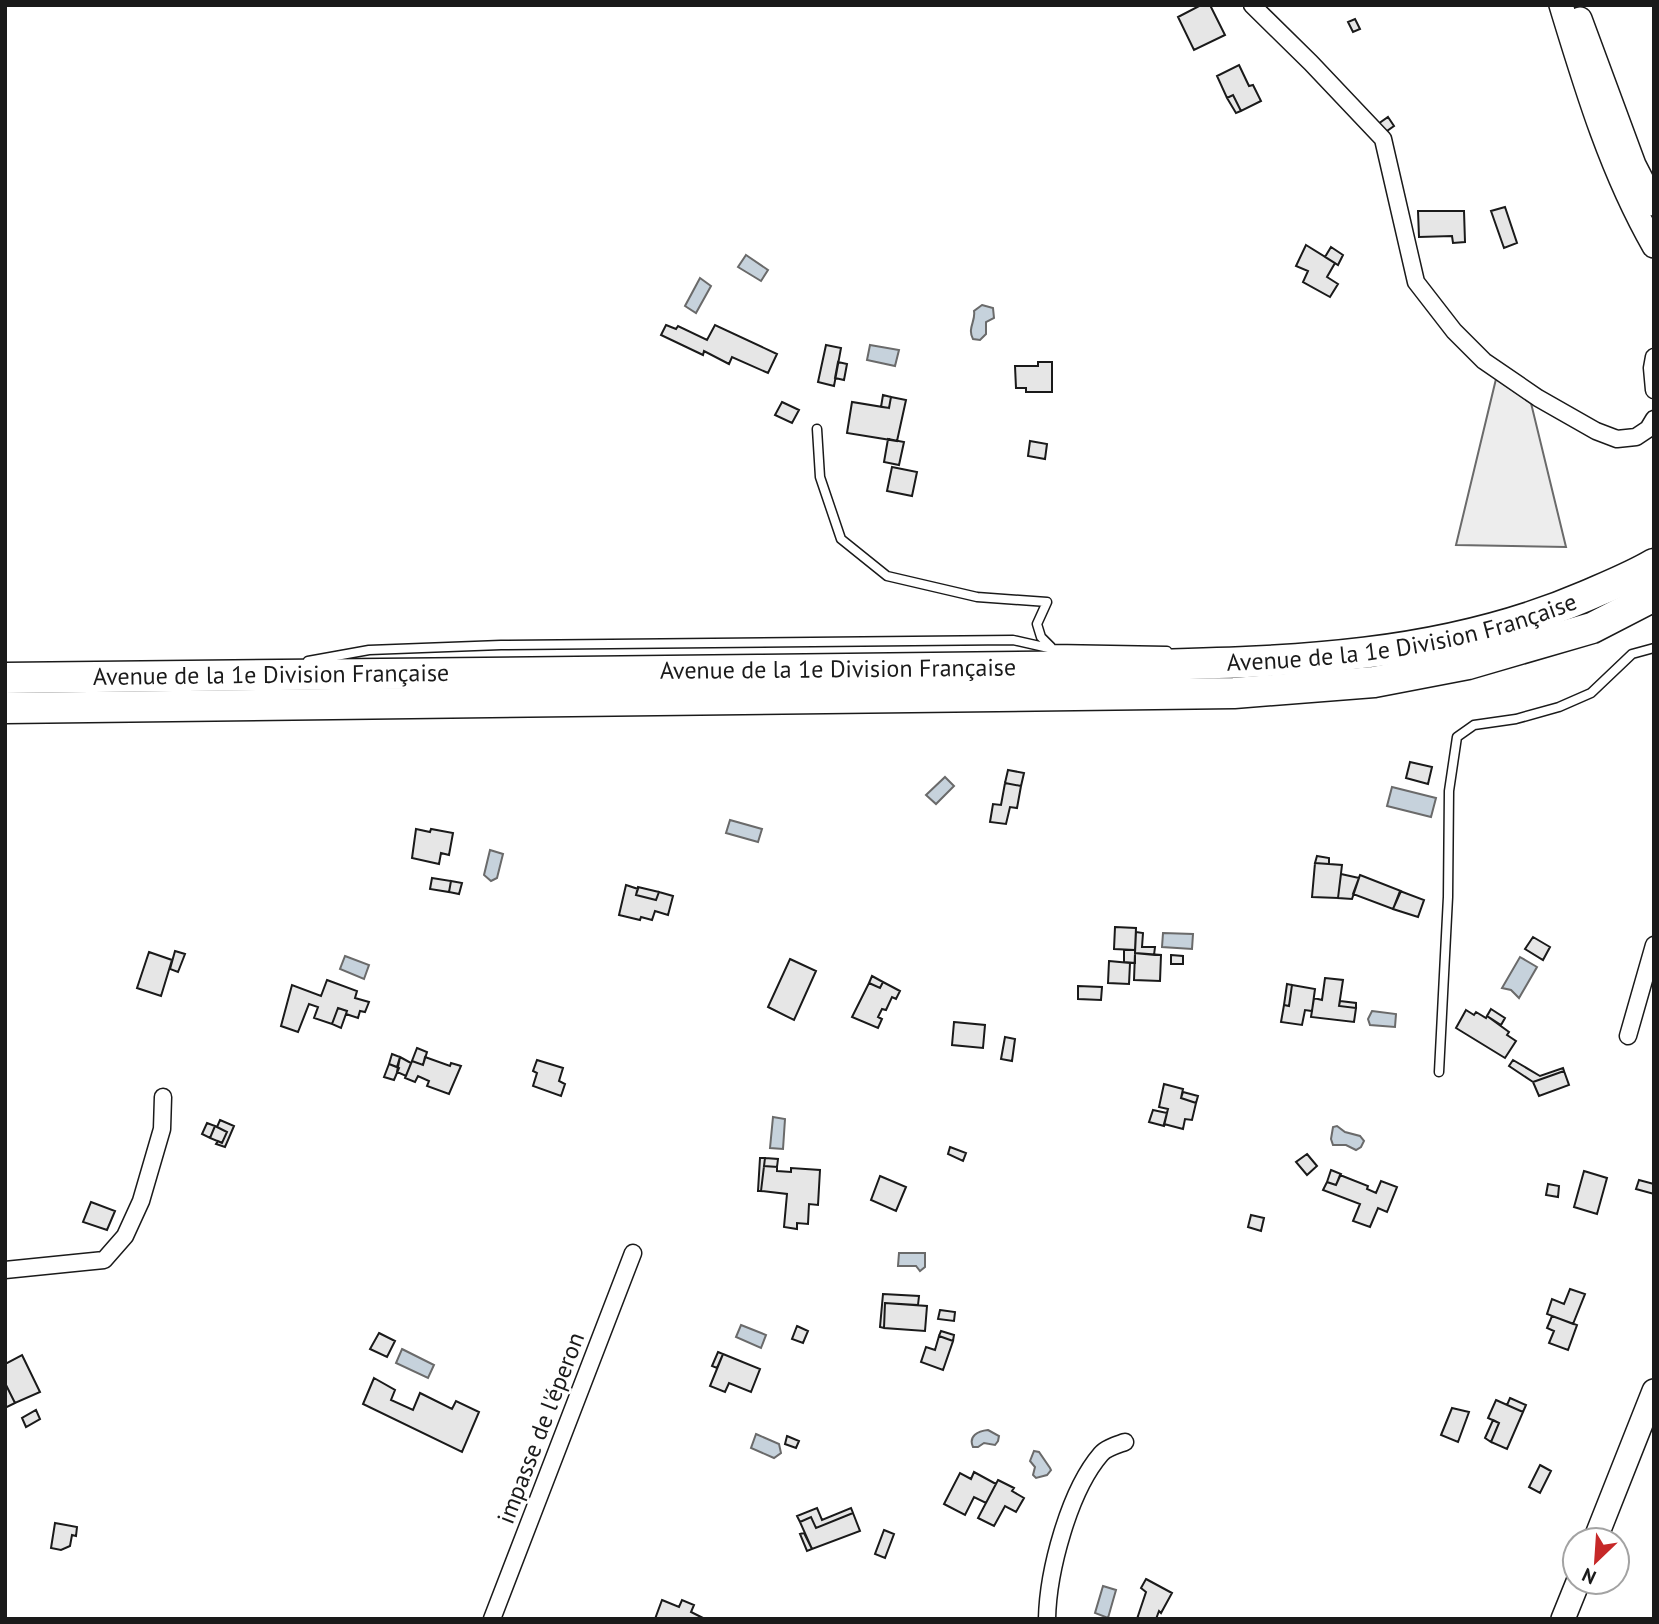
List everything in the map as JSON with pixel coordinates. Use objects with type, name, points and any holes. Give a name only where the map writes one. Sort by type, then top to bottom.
[{"type":"highway","name":"Avenue de la 1e Division Française","points":[[5,678],[968,668],[1275,661],[1379,651],[1483,633],[1555,610],[1654,564]]},
{"type":"highway","name":"Avenue de la 1e Division Française","points":[[5,708],[1234,693],[1374,682],[1420,674],[1514,652],[1592,628],[1654,596]]},
{"type":"highway","points":[[1592,628],[1654,605]]},
{"type":"main road","points":[[1561,5],[1583,76],[1627,196],[1654,246]]},
{"type":"main road","points":[[1575,5],[1634,165],[1654,204]]},
{"type":"main road","points":[[1601,1526],[1652,1396]]},
{"type":"main road","points":[[1563,1619],[1572,1596]]},
{"type":"street","points":[[1252,5],[1383,139],[1416,282],[1454,331],[1484,361],[1538,398],[1596,431],[1617,439],[1636,438],[1648,429],[1654,419]]},
{"type":"street","points":[[1654,357],[1654,390]]},
{"type":"street","points":[[1628,1036],[1654,945]]},
{"type":"street","points":[[5,1270],[104,1260],[125,1236],[141,1201],[162,1129],[163,1097]]},
{"type":"street","name":"impasse de l'éperon","points":[[492,1619],[633,1253]]},
{"type":"street","points":[[1046,1619],[1047,1595],[1059,1542],[1080,1487],[1102,1451],[1125,1442]]},
{"type":"lane","points":[[817,429],[820,477],[841,540],[887,576],[977,597],[1047,602],[1037,624],[1041,637],[1053,649]]},
{"type":"lane","points":[[302,661],[369,650],[501,645],[1013,640],[1053,649],[1174,652]]},
{"type":"lane","points":[[1439,1072],[1448,897],[1449,790],[1457,737],[1474,725],[1516,719],[1559,707],[1591,692],[1632,654],[1654,648]]},
{"type":"lane","points":[[1199,654],[1275,661]]},
{"type":"lane","points":[[204,676],[239,667],[264,665]]},
{"type":"shaded area","points":[[746,255],[768,270],[761,281],[738,267]]},
{"type":"shaded area","points":[[700,278],[711,286],[696,313],[685,306]]},
{"type":"shaded area","points":[[982,305],[993,308],[994,318],[986,322],[986,334],[980,340],[973,339],[971,331],[974,311]]},
{"type":"shaded area","points":[[870,345],[899,350],[895,366],[867,360]]},
{"type":"shaded area","points":[[1496,379],[1531,403],[1566,547],[1456,545]]},
{"type":"shaded area","points":[[945,777],[954,786],[936,804],[926,795]]},
{"type":"shaded area","points":[[1392,787],[1436,798],[1431,817],[1387,806]]},
{"type":"shaded area","points":[[730,820],[762,829],[758,842],[726,833]]},
{"type":"shaded area","points":[[490,850],[503,854],[497,878],[491,881],[484,875]]},
{"type":"shaded area","points":[[1163,933],[1193,934],[1192,949],[1162,947]]},
{"type":"shaded area","points":[[345,956],[369,965],[364,979],[340,969]]},
{"type":"shaded area","points":[[1520,957],[1537,967],[1519,998],[1511,990],[1502,988]]},
{"type":"shaded area","points":[[1372,1011],[1396,1014],[1395,1027],[1370,1025],[1368,1019]]},
{"type":"shaded area","points":[[773,1117],[785,1119],[783,1149],[770,1148]]},
{"type":"shaded area","points":[[1337,1126],[1345,1132],[1360,1136],[1364,1141],[1361,1147],[1356,1150],[1346,1145],[1333,1145],[1333,1127]]},
{"type":"shaded area","points":[[899,1253],[925,1253],[925,1267],[920,1271],[916,1266],[898,1266]]},
{"type":"shaded area","points":[[741,1325],[766,1335],[761,1348],[736,1337]]},
{"type":"shaded area","points":[[402,1349],[434,1365],[428,1378],[396,1363]]},
{"type":"shaded area","points":[[988,1430],[999,1436],[995,1445],[984,1443],[973,1447],[972,1440],[975,1435]]},
{"type":"shaded area","points":[[756,1434],[779,1444],[781,1453],[774,1458],[751,1448]]},
{"type":"shaded area","points":[[1034,1451],[1039,1452],[1050,1468],[1047,1475],[1036,1478],[1033,1475],[1035,1467],[1030,1461]]},
{"type":"shaded area","points":[[1103,1586],[1116,1590],[1108,1618],[1095,1613]]},
{"type":"building","points":[[1201,5],[1210,5],[1225,35],[1194,50],[1178,17]]},
{"type":"building","points":[[1355,19],[1360,29],[1353,32],[1348,22]]},
{"type":"building","points":[[1239,65],[1249,86],[1253,85],[1261,101],[1241,111],[1233,95],[1227,98],[1217,76]]},
{"type":"building","points":[[1233,95],[1241,111],[1236,113],[1227,98]]},
{"type":"building","points":[[1388,117],[1394,126],[1384,133],[1378,124]]},
{"type":"building","points":[[1505,207],[1517,243],[1504,248],[1491,211]]},
{"type":"building","points":[[1418,211],[1464,211],[1465,242],[1453,243],[1452,236],[1419,237]]},
{"type":"building","points":[[1306,245],[1335,263],[1327,277],[1338,284],[1330,297],[1303,282],[1308,271],[1296,266]]},
{"type":"building","points":[[1331,247],[1343,255],[1338,265],[1325,257]]},
{"type":"building","points":[[666,325],[676,329],[678,326],[707,340],[715,325],[777,354],[768,373],[732,357],[729,364],[704,351],[703,355],[661,335]]},
{"type":"building","points":[[826,345],[841,348],[834,386],[818,382]]},
{"type":"building","points":[[838,362],[847,364],[844,380],[835,378]]},
{"type":"building","points":[[1038,362],[1052,362],[1052,392],[1026,392],[1026,388],[1016,388],[1015,366],[1038,366]]},
{"type":"building","points":[[883,395],[891,397],[889,408],[881,407]]},
{"type":"building","points":[[891,397],[906,400],[897,441],[847,433],[852,402],[889,408]]},
{"type":"building","points":[[782,402],[799,410],[792,423],[775,415]]},
{"type":"building","points":[[888,439],[904,442],[899,465],[884,462]]},
{"type":"building","points":[[1030,441],[1047,444],[1045,459],[1028,456]]},
{"type":"building","points":[[892,467],[917,472],[912,496],[887,491]]},
{"type":"building","points":[[1410,762],[1432,767],[1428,784],[1406,778]]},
{"type":"building","points":[[1008,770],[1024,773],[1021,786],[1005,783]]},
{"type":"building","points":[[1005,783],[1021,786],[1017,808],[1010,807],[1006,824],[990,822],[993,804],[1001,805]]},
{"type":"building","points":[[416,829],[453,833],[449,855],[441,853],[439,864],[412,858]]},
{"type":"building","points":[[1317,856],[1329,858],[1329,864],[1315,863]]},
{"type":"building","points":[[1315,863],[1342,865],[1338,898],[1312,897]]},
{"type":"building","points":[[1341,874],[1359,878],[1352,899],[1338,898]]},
{"type":"building","points":[[1360,875],[1401,891],[1393,909],[1353,894]]},
{"type":"building","points":[[432,878],[451,881],[449,892],[430,889]]},
{"type":"building","points":[[451,881],[462,883],[459,894],[449,892]]},
{"type":"building","points":[[626,885],[638,889],[636,895],[656,900],[659,892],[673,896],[668,915],[655,911],[652,920],[641,917],[640,920],[619,915]]},
{"type":"building","points":[[638,887],[659,892],[656,900],[636,895]]},
{"type":"building","points":[[1400,891],[1424,900],[1418,917],[1393,909]]},
{"type":"building","points":[[1115,927],[1136,928],[1135,950],[1114,949]]},
{"type":"building","points":[[1136,932],[1143,933],[1142,947],[1155,947],[1154,955],[1135,953]]},
{"type":"building","points":[[1533,937],[1550,947],[1543,960],[1525,949]]},
{"type":"building","points":[[1124,950],[1135,950],[1135,963],[1124,962]]},
{"type":"building","points":[[175,951],[185,954],[178,972],[170,969]]},
{"type":"building","points":[[149,952],[172,960],[161,996],[137,988]]},
{"type":"building","points":[[1135,953],[1161,955],[1160,981],[1134,980]]},
{"type":"building","points":[[1171,955],[1183,956],[1183,964],[1171,964]]},
{"type":"building","points":[[790,959],[816,971],[794,1020],[768,1007]]},
{"type":"building","points":[[1109,961],[1130,963],[1129,984],[1108,983]]},
{"type":"building","points":[[872,976],[883,982],[880,988],[869,983]]},
{"type":"building","points":[[1325,978],[1343,980],[1339,1006],[1356,1008],[1354,1022],[1311,1017],[1314,998],[1322,1000]]},
{"type":"building","points":[[327,980],[357,991],[355,998],[369,1002],[365,1012],[360,1011],[358,1018],[338,1008],[332,1024],[314,1018],[318,1007],[309,1004],[298,1032],[281,1026],[292,985],[321,996]]},
{"type":"building","points":[[883,982],[900,991],[896,999],[892,997],[886,1010],[882,1009],[878,1017],[882,1019],[878,1028],[852,1017],[869,983],[880,988]]},
{"type":"building","points":[[1287,984],[1292,985],[1289,1006],[1284,1005]]},
{"type":"building","points":[[1292,985],[1315,989],[1312,1011],[1305,1010],[1302,1025],[1281,1022],[1284,1005],[1289,1006]]},
{"type":"building","points":[[1078,986],[1102,987],[1101,1000],[1078,999]]},
{"type":"building","points":[[1340,1001],[1356,1003],[1356,1008],[1339,1006]]},
{"type":"building","points":[[338,1008],[347,1011],[341,1028],[332,1024]]},
{"type":"building","points":[[1491,1009],[1505,1018],[1501,1025],[1487,1016]]},
{"type":"building","points":[[1466,1010],[1474,1015],[1476,1012],[1486,1018],[1487,1016],[1509,1032],[1507,1035],[1516,1041],[1505,1058],[1456,1028]]},
{"type":"building","points":[[954,1022],[985,1025],[983,1048],[952,1045]]},
{"type":"building","points":[[1005,1037],[1015,1039],[1012,1061],[1001,1059]]},
{"type":"building","points":[[417,1048],[427,1052],[423,1065],[412,1061]]},
{"type":"building","points":[[392,1054],[400,1057],[397,1067],[389,1064]]},
{"type":"building","points":[[400,1057],[411,1063],[406,1076],[397,1072]]},
{"type":"building","points":[[425,1057],[450,1066],[451,1063],[461,1066],[449,1094],[427,1086],[429,1081],[418,1076],[415,1082],[405,1078],[412,1061],[423,1065]]},
{"type":"building","points":[[537,1060],[563,1068],[559,1081],[565,1084],[561,1096],[533,1086],[537,1073],[533,1071]]},
{"type":"building","points":[[1513,1060],[1540,1076],[1563,1068],[1564,1071],[1533,1082],[1509,1066]]},
{"type":"building","points":[[389,1064],[399,1068],[394,1080],[384,1077]]},
{"type":"building","points":[[1564,1071],[1569,1085],[1539,1096],[1533,1082]]},
{"type":"building","points":[[1164,1084],[1183,1089],[1181,1098],[1196,1103],[1192,1120],[1185,1119],[1183,1129],[1164,1124],[1168,1109],[1159,1107]]},
{"type":"building","points":[[1183,1092],[1198,1096],[1196,1103],[1181,1098]]},
{"type":"building","points":[[1153,1110],[1167,1113],[1164,1126],[1149,1122]]},
{"type":"building","points":[[220,1120],[234,1126],[225,1147],[216,1144],[218,1141],[222,1143],[227,1132],[217,1127]]},
{"type":"building","points":[[207,1123],[215,1126],[210,1138],[202,1134]]},
{"type":"building","points":[[215,1126],[227,1132],[222,1143],[210,1138]]},
{"type":"building","points":[[950,1147],[966,1153],[963,1161],[948,1154]]},
{"type":"building","points":[[1307,1154],[1317,1166],[1307,1175],[1296,1162]]},
{"type":"building","points":[[760,1158],[765,1158],[761,1191],[758,1191]]},
{"type":"building","points":[[765,1158],[778,1159],[777,1167],[764,1166]]},
{"type":"building","points":[[764,1166],[791,1172],[791,1168],[820,1170],[818,1205],[809,1204],[808,1224],[797,1223],[797,1229],[784,1227],[787,1194],[761,1191]]},
{"type":"building","points":[[1331,1170],[1341,1174],[1336,1185],[1327,1182]]},
{"type":"building","points":[[1584,1171],[1607,1178],[1597,1214],[1574,1207]]},
{"type":"building","points":[[1340,1175],[1368,1186],[1367,1189],[1376,1193],[1381,1181],[1397,1187],[1387,1212],[1378,1208],[1370,1227],[1353,1221],[1360,1204],[1323,1190],[1327,1182],[1336,1185]]},
{"type":"building","points":[[880,1176],[906,1187],[896,1211],[871,1200]]},
{"type":"building","points":[[1639,1180],[1654,1184],[1654,1194],[1636,1189]]},
{"type":"building","points":[[1548,1184],[1559,1186],[1558,1197],[1546,1195]]},
{"type":"building","points":[[91,1202],[115,1211],[107,1230],[83,1222]]},
{"type":"building","points":[[1251,1215],[1264,1218],[1261,1231],[1248,1227]]},
{"type":"building","points":[[1570,1289],[1585,1294],[1573,1324],[1547,1314],[1552,1299],[1564,1304]]},
{"type":"building","points":[[883,1294],[919,1296],[918,1305],[885,1303],[884,1328],[880,1327]]},
{"type":"building","points":[[885,1303],[927,1306],[925,1331],[884,1328]]},
{"type":"building","points":[[940,1310],[955,1312],[954,1321],[938,1319]]},
{"type":"building","points":[[1552,1316],[1577,1325],[1568,1350],[1549,1343],[1554,1331],[1547,1328]]},
{"type":"building","points":[[797,1326],[808,1331],[803,1343],[792,1339]]},
{"type":"building","points":[[941,1331],[954,1335],[953,1341],[939,1336]]},
{"type":"building","points":[[379,1333],[395,1341],[387,1357],[370,1349]]},
{"type":"building","points":[[939,1336],[953,1341],[943,1370],[921,1362],[926,1347],[935,1350]]},
{"type":"building","points":[[718,1352],[723,1354],[717,1368],[712,1366]]},
{"type":"building","points":[[723,1354],[760,1369],[751,1392],[729,1383],[725,1392],[710,1386]]},
{"type":"building","points":[[22,1355],[40,1392],[15,1403],[5,1383],[5,1364]]},
{"type":"building","points":[[374,1378],[395,1390],[391,1400],[413,1410],[420,1393],[452,1409],[456,1401],[479,1412],[462,1452],[363,1404]]},
{"type":"building","points":[[5,1383],[15,1403],[5,1408]]},
{"type":"building","points":[[1510,1398],[1526,1405],[1523,1412],[1507,1405]]},
{"type":"building","points":[[1496,1400],[1523,1412],[1507,1449],[1491,1442],[1499,1423],[1488,1418]]},
{"type":"building","points":[[1452,1408],[1469,1412],[1458,1442],[1441,1435]]},
{"type":"building","points":[[36,1410],[40,1419],[26,1427],[22,1418]]},
{"type":"building","points":[[1493,1420],[1499,1423],[1491,1442],[1485,1438]]},
{"type":"building","points":[[787,1436],[799,1441],[796,1448],[785,1444]]},
{"type":"building","points":[[1540,1465],[1551,1471],[1540,1493],[1529,1487]]},
{"type":"building","points":[[974,1472],[996,1484],[986,1503],[974,1497],[965,1515],[944,1504],[960,1473],[971,1479]]},
{"type":"building","points":[[998,1480],[1014,1488],[1012,1491],[1024,1498],[1016,1512],[1005,1506],[994,1526],[978,1518]]},
{"type":"building","points":[[817,1508],[822,1520],[851,1508],[853,1513],[816,1528],[811,1517],[800,1522],[797,1516]]},
{"type":"building","points":[[853,1513],[860,1531],[812,1549],[800,1522],[811,1517],[816,1528]]},
{"type":"building","points":[[55,1523],[77,1527],[76,1536],[72,1535],[70,1546],[61,1550],[51,1548]]},
{"type":"building","points":[[884,1530],[894,1534],[885,1558],[875,1554]]},
{"type":"building","points":[[804,1533],[812,1549],[807,1551],[800,1534]]},
{"type":"building","points":[[1146,1579],[1172,1593],[1156,1619],[1137,1619],[1146,1592],[1141,1588]]},
{"type":"building","points":[[662,1600],[679,1607],[682,1600],[694,1605],[691,1612],[705,1619],[655,1619]]}]
